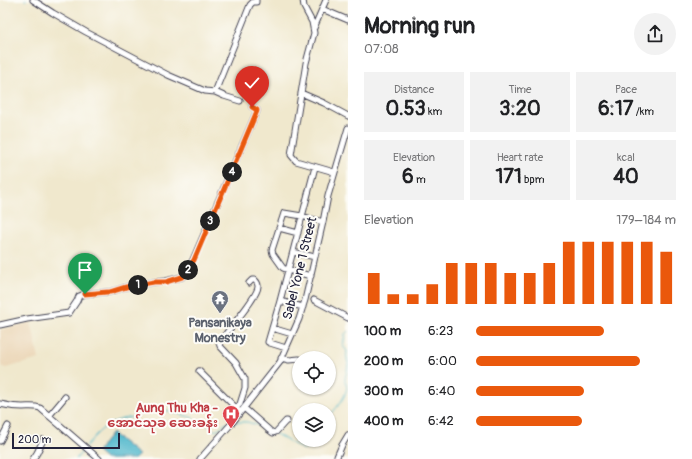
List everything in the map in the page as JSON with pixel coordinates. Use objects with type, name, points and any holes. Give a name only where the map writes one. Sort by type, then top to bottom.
[{"type":"street","points":[[33,0],[86,32],[168,75],[205,91],[215,92],[240,102]]},
{"type":"street","points":[[215,92],[250,5],[253,2],[256,2],[256,0]]},
{"type":"street","points":[[303,0],[304,7],[314,28]]},
{"type":"street","points":[[326,0],[314,28],[306,63],[291,155],[296,161],[334,172]]},
{"type":"street","points":[[322,9],[348,20]]},
{"type":"street","points":[[301,93],[348,116]]},
{"type":"street","points":[[0,325],[27,319],[69,313],[80,296],[85,294],[110,292],[126,287],[154,282],[166,282],[182,277],[194,260],[257,111],[252,107]]},
{"type":"street","name":"Sabel Yone 1 Street","points":[[200,459],[238,410],[244,408],[280,362],[303,307],[334,172],[348,128]]},
{"type":"street","points":[[286,348],[269,343],[315,167]]},
{"type":"street","points":[[311,276],[281,267],[272,254],[272,250],[284,213],[323,222]]},
{"type":"street","points":[[279,228],[298,233]]},
{"type":"street","points":[[293,252],[315,257]]},
{"type":"street","points":[[198,371],[238,410],[245,388],[245,379],[236,363],[219,344],[257,291],[258,286],[255,280],[252,280],[249,283]]},
{"type":"street","points":[[280,300],[303,307]]},
{"type":"street","points":[[314,300],[348,318]]},
{"type":"street","points":[[272,328],[292,334]]},
{"type":"street","points":[[281,358],[292,360]]},
{"type":"street","points":[[49,416],[65,397]]},
{"type":"street","points":[[0,404],[23,407],[36,406],[40,408],[99,459]]},
{"type":"street","points":[[244,408],[274,433],[287,421]]},
{"type":"street","points":[[0,441],[8,426]]},
{"type":"street","points":[[336,459],[348,435]]},
{"type":"street","points":[[33,459],[43,440]]},
{"type":"shaded area","points":[[31,322],[39,359],[6,368],[1,366],[0,330]]},
{"type":"water","points":[[112,433],[139,455],[135,459],[105,459],[97,452]]},
{"type":"waterway","points":[[336,408],[347,390],[345,379],[348,363],[347,351],[343,346],[345,334],[348,331]]},
{"type":"waterway","points":[[86,446],[106,426],[122,419],[134,417],[153,407],[159,407],[166,411],[198,420],[215,431],[225,424],[230,423]]},
{"type":"waterway","points":[[235,422],[247,422],[261,426]]},
{"type":"waterway","points":[[276,434],[292,443]]},
{"type":"waterway","points":[[299,447],[302,449],[308,449],[310,447]]},
{"type":"waterway","points":[[76,459],[84,449]]},
{"type":"place","name":"Pansanikaya Monestry","points":[[220,314]]},
{"type":"place","name":"Aung Thu Kha - အောင်သုခ ဆေးခန်း","points":[[231,429]]},
{"type":"route","points":[[85,294],[110,292],[126,287],[154,282],[166,282],[182,277],[186,273],[194,260],[257,111],[252,107]]}]
